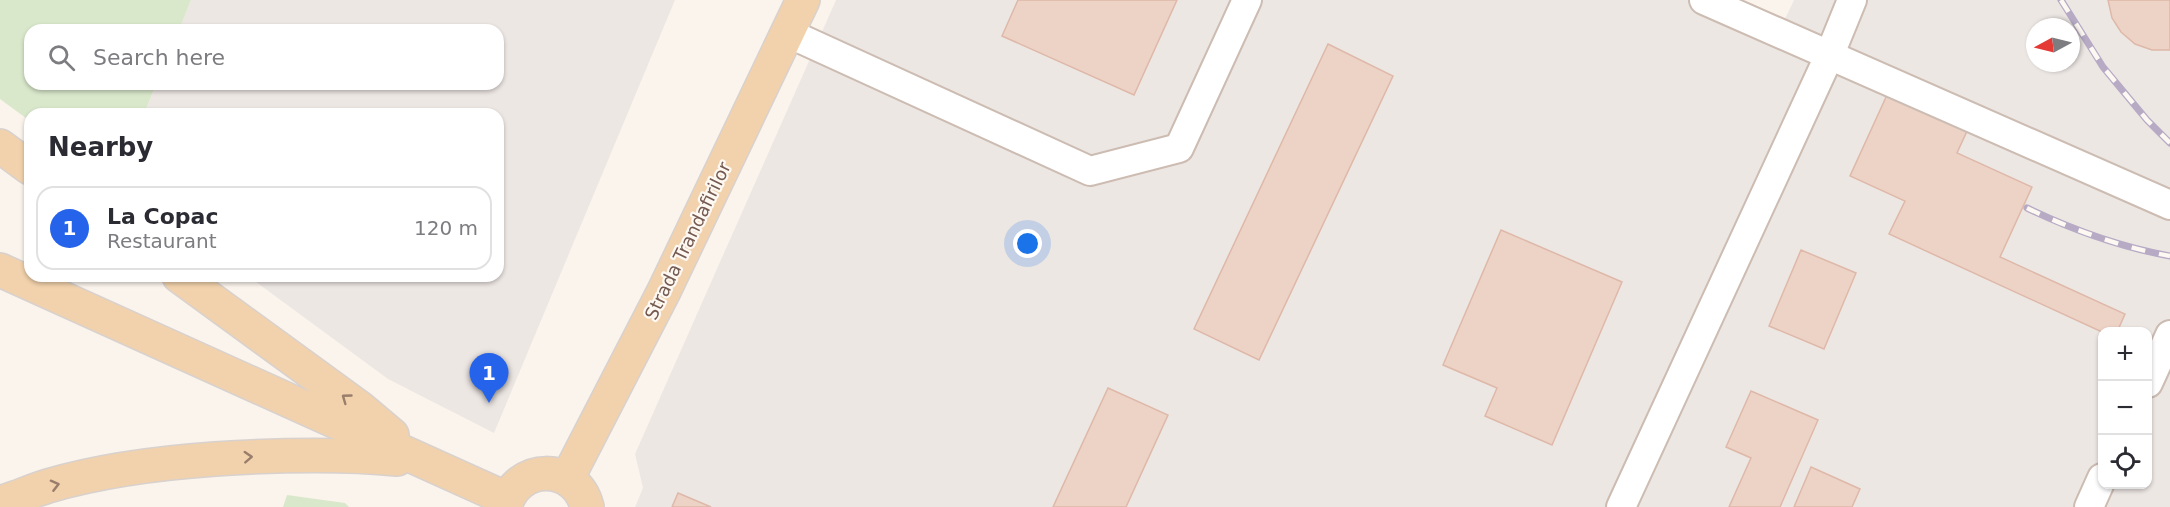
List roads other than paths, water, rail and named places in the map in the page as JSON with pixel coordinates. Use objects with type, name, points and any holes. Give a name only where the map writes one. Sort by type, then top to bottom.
[{"type":"main road","name":"Strada Trandafirilor","points":[[583,499],[664,291],[803,0]]},
{"type":"main road","points":[[0,146],[24,164]]},
{"type":"main road","points":[[0,270],[24,281]]},
{"type":"main road","points":[[26,282],[423,462],[506,503],[514,487],[526,478],[540,474],[554,474],[583,499]]},
{"type":"main road","points":[[187,282],[360,408],[423,462]]},
{"type":"main road","points":[[0,503],[48,486],[110,472],[170,463],[309,454],[349,454],[423,462]]},
{"type":"lane","points":[[788,33],[1090,171],[1179,148],[1247,0]]},
{"type":"lane","points":[[1704,0],[2170,205]]},
{"type":"lane","points":[[1621,507],[1830,54],[1852,0]]},
{"type":"lane","points":[[2149,381],[2170,335]]},
{"type":"lane","points":[[2089,507],[2098,488]]},
{"type":"railway","points":[[2061,0],[2103,67],[2147,120],[2170,143]]},
{"type":"railway","points":[[2027,208],[2097,237],[2170,256]]},
{"type":"place","name":"La Copac","points":[[489,403]]}]
